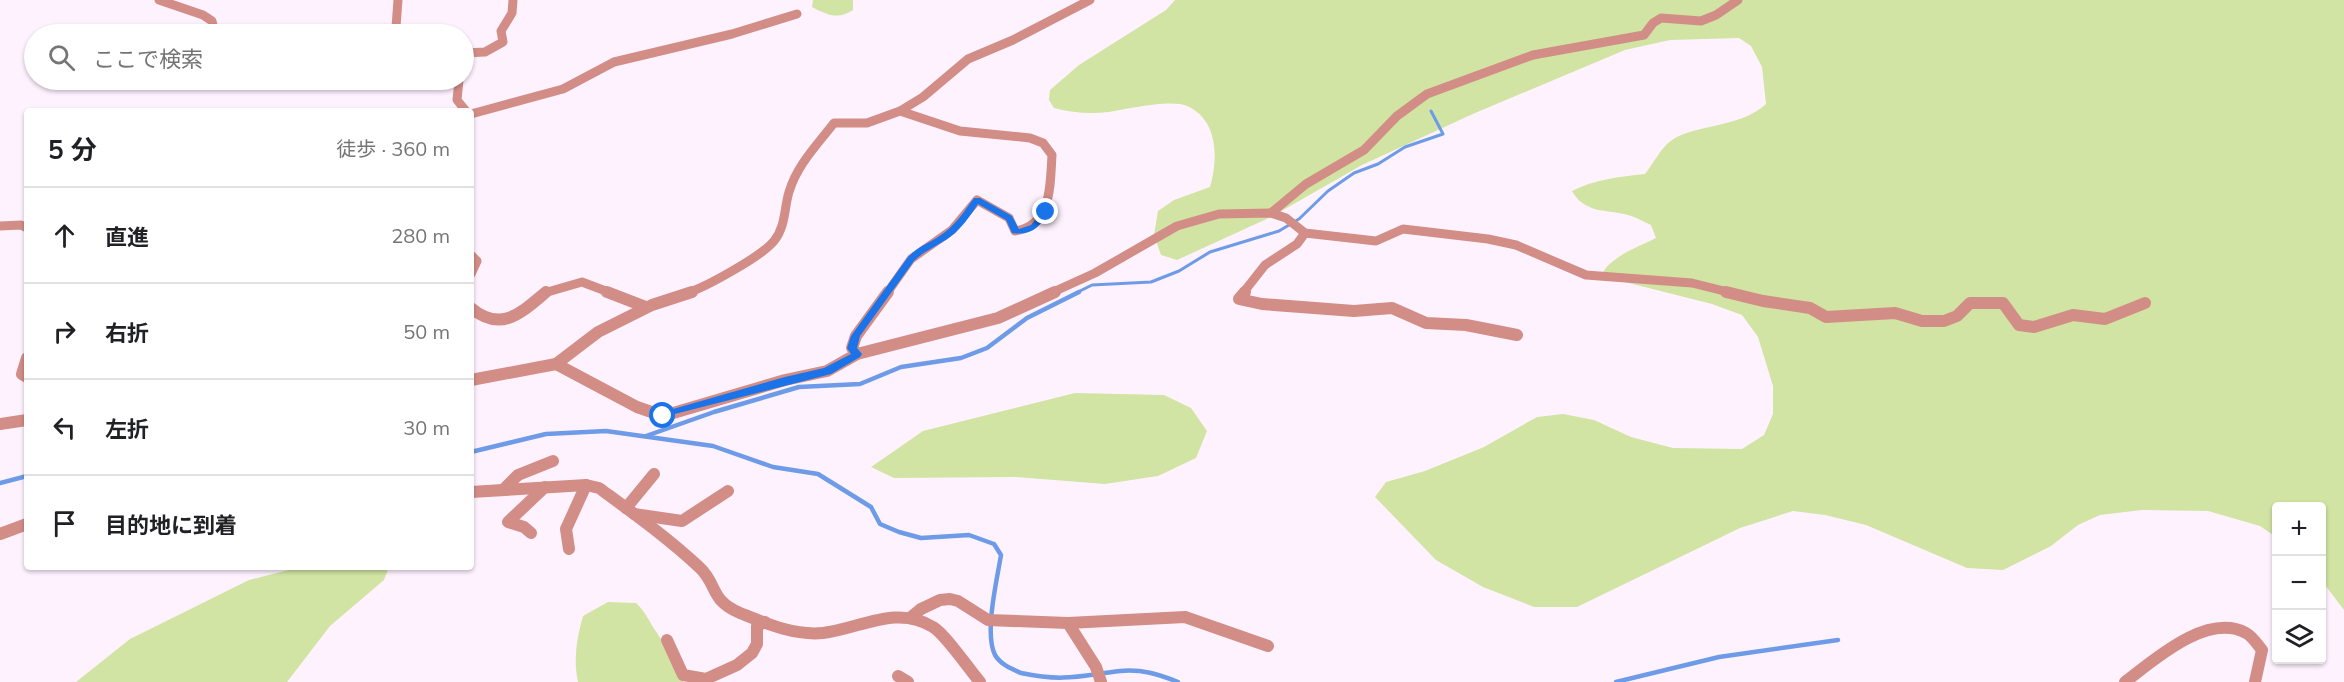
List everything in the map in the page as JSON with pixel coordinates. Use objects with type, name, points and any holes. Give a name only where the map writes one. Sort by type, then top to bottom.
[{"type":"street","points":[[159,0],[203,15],[213,24]]},
{"type":"street","points":[[396,24],[398,0]]},
{"type":"street","points":[[474,54],[480,54],[504,42],[501,30],[512,14],[513,0]]},
{"type":"street","points":[[474,379],[556,364],[598,332],[646,308],[700,289],[740,265],[774,241],[785,218],[788,194],[799,167],[834,123],[867,123],[900,111],[923,97],[947,74],[968,59],[1013,40],[1090,0]]},
{"type":"street","points":[[1271,213],[1306,184],[1364,150],[1397,116],[1427,94],[1533,55],[1644,35],[1655,21],[1665,17],[1677,16],[1700,22],[1717,15],[1738,0]]},
{"type":"street","points":[[474,113],[563,88],[614,62],[732,34],[797,14]]},
{"type":"street","points":[[458,90],[457,100],[464,108]]},
{"type":"street","points":[[857,354],[852,348],[856,336],[911,259],[921,249],[946,236],[958,225],[977,200],[1009,218],[1015,231],[1026,231],[1034,227],[1046,212],[1052,155],[1043,143],[1030,138],[960,130],[900,111]]},
{"type":"street","points":[[556,364],[582,376],[643,412],[663,416],[785,380],[827,371],[857,354],[998,318],[1095,273],[1177,226],[1219,214],[1271,213],[1286,218],[1305,233],[1376,241],[1403,229],[1488,239],[1516,244],[1586,275],[1692,283],[1763,301],[1810,308],[1826,317],[1895,313],[1923,321],[1944,321],[1957,316],[1970,303],[1998,302],[2007,307],[2019,325],[2034,327],[2073,315],[2105,319],[2145,303]]},
{"type":"street","points":[[0,225],[24,226]]},
{"type":"street","points":[[1305,233],[1297,244],[1265,265],[1239,299],[1262,304],[1354,311],[1392,308],[1426,324],[1466,325],[1516,335]]},
{"type":"street","points":[[474,311],[484,319],[493,321],[508,318],[521,313],[548,290],[582,282],[646,308]]},
{"type":"street","points":[[0,424],[24,420]]},
{"type":"street","points":[[503,490],[507,482],[525,471],[553,461]]},
{"type":"street","points":[[630,511],[654,474]]},
{"type":"street","points":[[474,492],[586,485],[599,488],[664,536],[702,569],[719,601],[738,612],[793,632],[823,633],[876,619],[910,618],[934,627],[980,682]]},
{"type":"street","points":[[569,549],[565,536],[566,529],[586,485]]},
{"type":"street","points":[[531,533],[524,527],[508,522],[545,487]]},
{"type":"street","points":[[630,511],[682,521],[728,491]]},
{"type":"street","points":[[0,534],[24,525]]},
{"type":"street","points":[[910,618],[921,609],[940,600],[950,599],[993,620],[1041,620],[1068,623],[1185,617],[1268,646]]},
{"type":"street","points":[[667,640],[683,675],[706,679],[722,674],[752,652],[757,644],[757,626],[765,622]]},
{"type":"street","points":[[1068,623],[1099,677]]},
{"type":"street","points":[[2125,682],[2184,639],[2209,629],[2236,628],[2255,638],[2262,650],[2254,682]]},
{"type":"green space","points":[[813,0],[853,0],[853,10],[837,16],[828,14],[812,7]]},
{"type":"green space","points":[[1175,0],[2344,0],[2344,610],[2326,586],[2326,502],[2272,502],[2272,534],[2260,526],[2208,511],[2142,510],[2100,515],[2078,525],[2051,546],[2003,570],[1967,568],[1866,525],[1825,515],[1793,511],[1740,528],[1577,607],[1534,607],[1483,587],[1436,560],[1375,497],[1386,482],[1425,471],[1484,447],[1537,417],[1563,414],[1594,420],[1631,437],[1673,448],[1742,449],[1764,435],[1773,414],[1773,386],[1758,337],[1742,315],[1712,304],[1601,276],[1610,263],[1617,258],[1656,238],[1651,225],[1628,215],[1583,204],[1572,191],[1598,181],[1645,174],[1664,147],[1676,137],[1742,118],[1766,104],[1762,67],[1751,46],[1739,38],[1670,40],[1625,50],[1475,113],[1362,165],[1271,217],[1177,260],[1161,255],[1154,235],[1158,211],[1174,200],[1210,187],[1215,153],[1210,131],[1198,112],[1180,104],[1160,104],[1088,113],[1054,108],[1049,100],[1050,90],[1079,65],[1166,10]]},
{"type":"green space","points":[[1075,393],[1164,395],[1191,408],[1207,431],[1196,458],[1158,476],[1105,484],[1015,477],[894,478],[871,467],[923,431]]},
{"type":"green space","points":[[289,570],[388,570],[384,580],[330,626],[287,682],[76,682],[130,639],[249,580]]},
{"type":"green space","points":[[608,602],[636,603],[639,606],[673,656],[683,682],[578,682],[576,649],[583,616]]},
{"type":"waterway","points":[[1076,293],[1092,285],[1151,282],[1179,271],[1210,252],[1279,231],[1299,219],[1328,191],[1354,173],[1378,164],[1405,147],[1443,134],[1431,111]]},
{"type":"waterway","points":[[646,436],[714,412],[799,387],[860,384],[901,367],[961,358],[987,348],[1027,318],[1079,292]]},
{"type":"waterway","points":[[474,451],[546,434],[606,431],[713,446],[773,467],[818,474],[871,507],[880,524],[899,532],[921,538],[969,535],[994,544],[1001,555],[992,606],[992,645],[997,658],[1007,666],[1021,673],[1060,678],[1120,671],[1143,671],[1178,682]]},
{"type":"waterway","points":[[0,483],[24,477]]},
{"type":"waterway","points":[[1616,682],[1719,657],[1838,640]]},
{"type":"route","points":[[663,416],[785,380],[827,371],[857,354],[852,348],[856,336],[911,259],[921,249],[946,236],[958,225],[977,200],[1009,218],[1015,231],[1026,231],[1034,227],[1046,212]]}]
